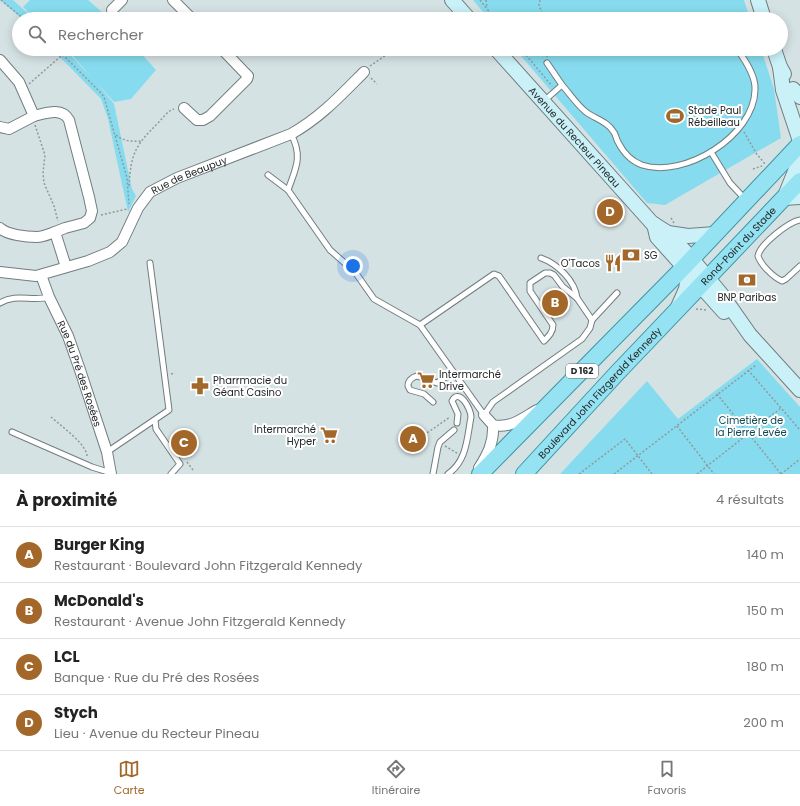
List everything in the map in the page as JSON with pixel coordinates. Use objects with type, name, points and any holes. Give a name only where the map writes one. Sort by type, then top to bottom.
[{"type":"main road","points":[[758,0],[762,12]]},
{"type":"main road","points":[[451,5],[460,12]]},
{"type":"main road","name":"Avenue du Recteur Pineau","points":[[502,56],[654,224],[668,233],[688,266]]},
{"type":"main road","points":[[776,56],[780,67],[783,90],[800,142]]},
{"type":"main road","points":[[780,67],[796,93],[800,113]]},
{"type":"main road","name":"D 162","points":[[480,474],[688,266],[715,234],[800,142]]},
{"type":"main road","points":[[800,159],[784,198],[800,197]]},
{"type":"main road","name":"Rond-Point du Stade","points":[[676,311],[800,181]]},
{"type":"main road","name":"Avenue du Recteur Pineau","points":[[654,224],[657,237],[704,282],[725,314],[750,335],[800,390]]},
{"type":"main road","points":[[668,233],[688,236],[715,234]]},
{"type":"main road","points":[[676,311],[686,289],[688,266]]},
{"type":"main road","name":"Boulevard John Fitzgerald Kennedy","points":[[524,474],[676,311]]},
{"type":"street","points":[[112,10],[122,0]]},
{"type":"street","points":[[173,0],[185,12]]},
{"type":"street","points":[[184,108],[197,120],[203,120],[210,116],[247,79],[248,76],[229,56]]},
{"type":"street","points":[[0,60],[16,77],[23,89],[34,116]]},
{"type":"street","name":"Rue de Beaupuy","points":[[0,272],[32,276],[41,275],[106,254],[115,249],[122,242],[144,198],[154,190],[178,178],[291,134],[322,114],[364,72]]},
{"type":"street","points":[[0,127],[10,129],[34,116],[57,112],[64,114],[68,118],[90,197],[92,211],[90,218],[84,222],[41,236],[32,237],[9,233],[0,228]]},
{"type":"street","points":[[58,231],[66,267]]},
{"type":"street","name":"Rue du Pré des Rosées","points":[[41,275],[49,297],[70,342],[107,452],[111,473]]},
{"type":"street","points":[[484,415],[493,425],[500,427],[514,424],[551,402]]},
{"type":"street","points":[[475,474],[485,458],[492,442],[493,425]]},
{"type":"lane","points":[[547,63],[562,85],[581,107],[614,131],[619,143],[629,158],[642,165],[662,168],[698,159],[711,152],[724,143],[740,126],[753,104],[756,89],[746,62],[742,56]]},
{"type":"lane","points":[[544,102],[562,85]]},
{"type":"lane","points":[[288,190],[297,164],[298,152],[297,145],[291,134]]},
{"type":"lane","points":[[711,152],[730,183],[747,201]]},
{"type":"lane","points":[[268,174],[288,190],[330,250],[355,272],[374,299],[420,325],[484,415],[493,402],[582,339],[590,328],[592,320],[617,293]]},
{"type":"lane","points":[[800,220],[792,222],[774,236],[762,248],[758,256],[761,263],[782,281],[800,266]]},
{"type":"lane","points":[[541,258],[548,260],[560,268],[576,290],[577,298]]},
{"type":"lane","points":[[107,452],[169,410],[150,263]]},
{"type":"lane","points":[[420,325],[494,274],[499,276],[544,341],[551,334],[553,329],[552,324],[530,291],[530,283],[546,273],[554,275],[559,284],[577,298],[592,320]]},
{"type":"lane","points":[[0,303],[12,298],[24,297],[42,299],[49,297]]},
{"type":"lane","points":[[433,402],[424,394],[410,390],[408,386],[409,382],[417,376],[437,383],[453,372]]},
{"type":"lane","points":[[448,474],[457,467],[464,454],[471,414],[471,411],[464,400],[458,396],[454,397],[452,401],[458,414],[457,424]]},
{"type":"lane","points":[[155,420],[156,429],[180,464],[170,474]]},
{"type":"lane","points":[[433,474],[438,445],[454,430]]},
{"type":"lane","points":[[12,432],[87,465],[111,473]]},
{"type":"path","points":[[1,0],[16,12]]},
{"type":"path","points":[[480,0],[488,10]]},
{"type":"path","points":[[486,0],[488,10]]},
{"type":"path","points":[[540,0],[539,5],[542,12]]},
{"type":"path","points":[[23,89],[61,56]]},
{"type":"path","points":[[65,56],[102,95],[106,103],[127,178],[129,209],[90,218]]},
{"type":"path","points":[[364,72],[385,56]]},
{"type":"path","points":[[527,56],[556,91]]},
{"type":"path","points":[[128,192],[132,157],[141,141],[169,111],[184,108]]},
{"type":"path","points":[[34,116],[36,130],[45,155],[43,173],[44,183],[54,206],[58,231]]},
{"type":"path","points":[[740,126],[756,153],[766,165]]},
{"type":"path","points":[[115,134],[128,141],[141,141]]},
{"type":"path","points":[[753,169],[766,165],[770,160]]},
{"type":"path","points":[[614,474],[756,365]]},
{"type":"path","points":[[748,370],[800,430]]},
{"type":"path","points":[[171,374],[175,373]]},
{"type":"path","points":[[717,394],[781,474],[800,459]]},
{"type":"path","points":[[697,474],[781,408]]},
{"type":"path","points":[[424,435],[452,415],[458,414]]},
{"type":"path","points":[[51,417],[85,449],[88,454],[87,465]]},
{"type":"path","points":[[676,426],[714,474]]},
{"type":"path","points":[[579,474],[625,438],[652,474]]},
{"type":"path","points":[[438,445],[448,447],[456,453],[464,454]]},
{"type":"green space","points":[[0,0],[13,0],[26,12],[14,12]]},
{"type":"green space","points":[[30,0],[88,0],[102,12],[28,12],[23,7]]},
{"type":"green space","points":[[473,0],[744,0],[748,12],[483,12]]},
{"type":"green space","points":[[59,56],[72,56],[92,78],[73,56],[143,56],[156,70],[131,99],[114,102],[97,83],[114,104],[132,189],[136,196],[128,212],[108,119],[101,99]]},
{"type":"green space","name":"Stade Paul Rébeilleau","points":[[521,56],[763,56],[774,89],[781,138],[665,205],[647,203]]},
{"type":"green space","name":"Cimetière de la Pierre Levée","points":[[757,359],[800,407],[800,474],[560,474],[647,381],[678,419]]},
{"type":"place","name":"Stade Paul Rébeilleau","points":[[675,116]]},
{"type":"place","name":"Stych","points":[[610,212]]},
{"type":"place","name":"SG","points":[[631,255]]},
{"type":"place","name":"O'Tacos","points":[[613,263]]},
{"type":"place","name":"BNP Paribas","points":[[747,280]]},
{"type":"place","name":"McDonald's","points":[[555,303]]},
{"type":"place","name":"Intermarché Drive","points":[[426,380]]},
{"type":"place","name":"Pharrmacie du Géant Casino","points":[[200,386]]},
{"type":"place","name":"Intermarché Hyper","points":[[329,435]]},
{"type":"place","name":"Burger King","points":[[413,439]]},
{"type":"place","name":"LCL","points":[[184,443]]}]
